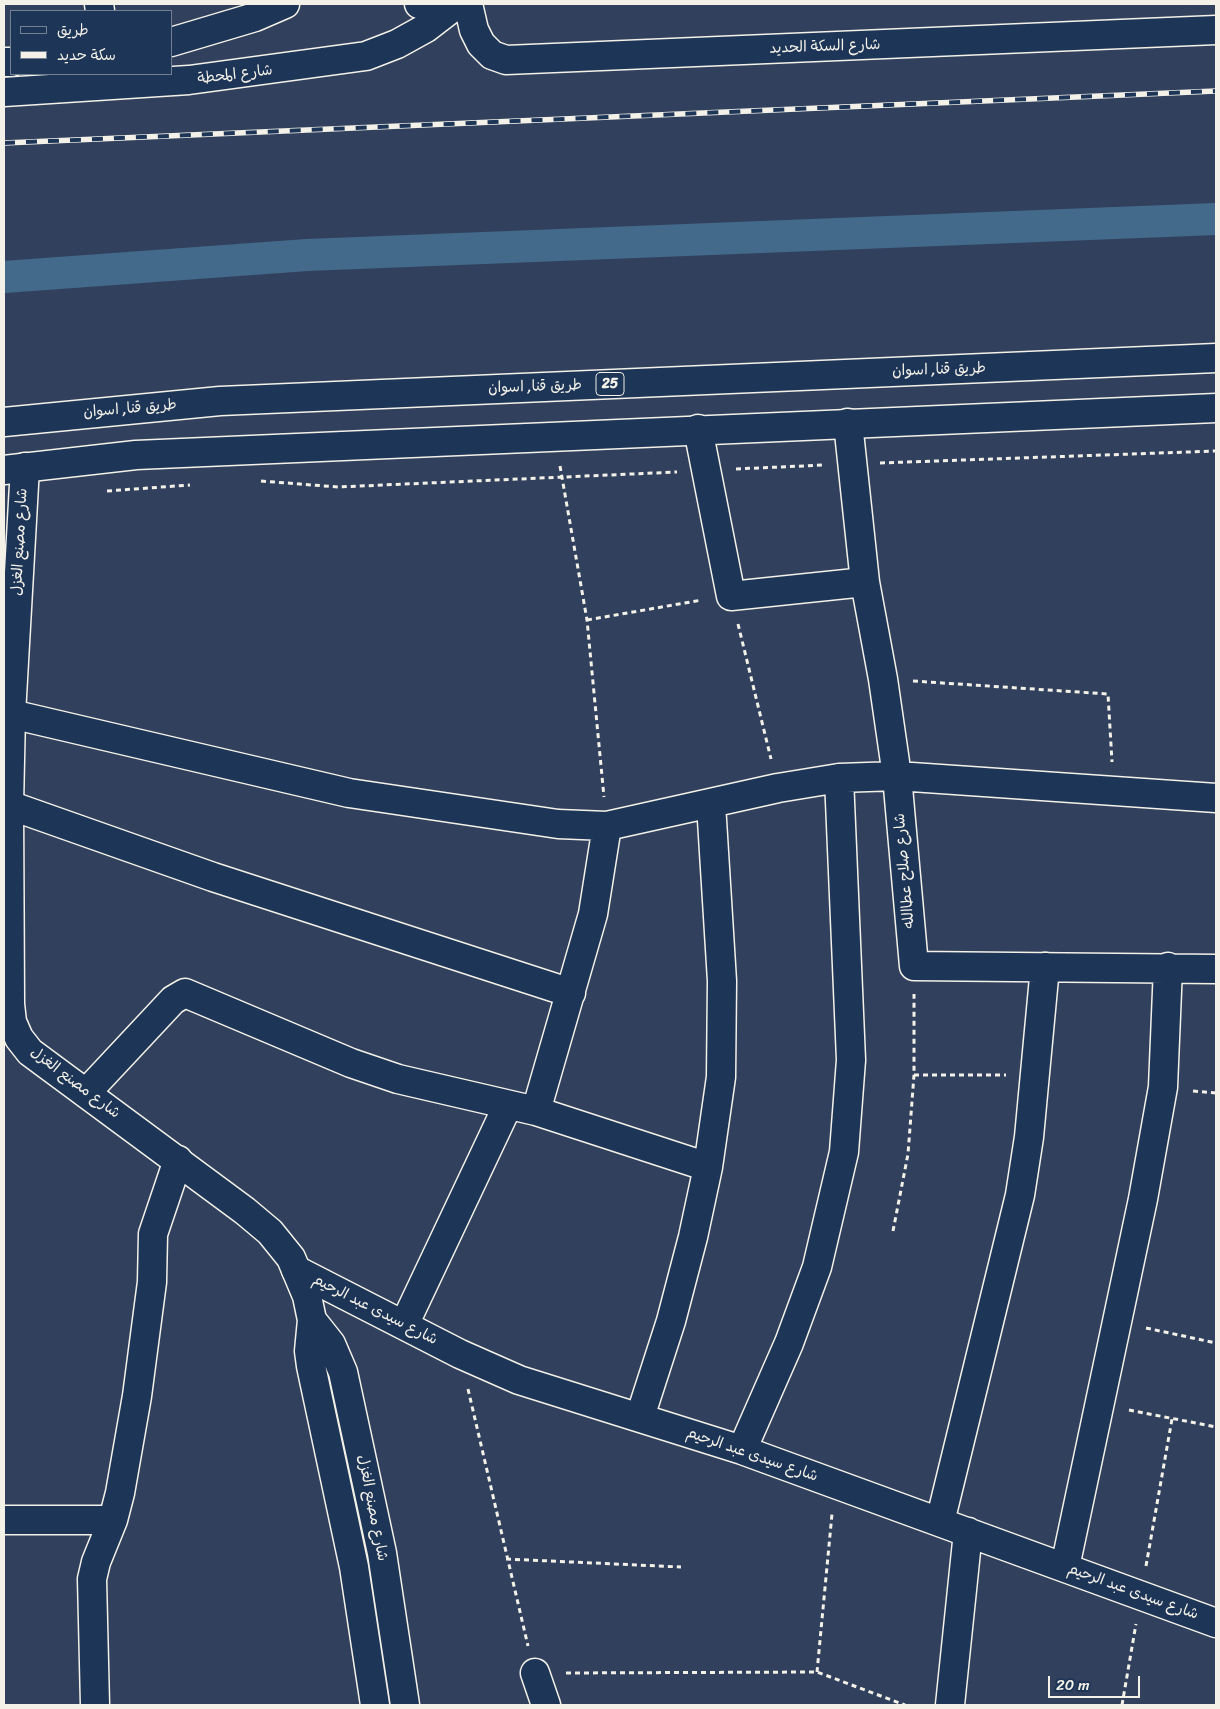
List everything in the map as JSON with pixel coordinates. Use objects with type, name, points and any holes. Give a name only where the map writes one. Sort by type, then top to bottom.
[{"type":"main road","points":[[172,42],[255,17],[285,4]]},
{"type":"main road","points":[[419,4],[436,9],[462,5]]},
{"type":"main road","name":"شارع السكة الحديد","points":[[462,5],[481,44],[492,55],[506,60],[1216,30]]},
{"type":"main road","name":"شارع المحطة","points":[[4,92],[189,80],[366,56],[412,36],[462,5]]},
{"type":"main road","name":"طريق قنا, اسوان","points":[[4,422],[220,400],[1216,358]]},
{"type":"main road","points":[[14,469],[136,455],[1216,408]]},
{"type":"main road","name":"شارع صلاح عطاالله","points":[[848,423],[865,582],[883,679],[897,776],[914,966]]},
{"type":"main road","points":[[698,430],[731,596],[865,582]]},
{"type":"main road","name":"شارع مصنع الغزل","points":[[14,469],[9,805],[10,1004],[12,1022],[19,1038],[30,1052],[178,1160],[270,1232],[291,1258],[307,1296],[312,1320],[308,1351],[350,1550],[375,1705]]},
{"type":"main road","points":[[11,714],[349,793],[558,824],[607,826],[778,788],[840,778],[897,776],[1114,793],[1216,798]]},
{"type":"main road","points":[[742,1450],[789,1344],[817,1267],[844,1152],[851,1060],[840,778]]},
{"type":"main road","points":[[640,1417],[670,1321],[693,1237],[708,1166],[721,1077],[722,981],[710,804]]},
{"type":"main road","points":[[9,805],[214,877],[571,993]]},
{"type":"main road","points":[[536,1111],[593,914],[607,826]]},
{"type":"main road","points":[[914,966],[1168,967],[1216,969]]},
{"type":"main road","points":[[940,1522],[1020,1195],[1029,1137],[1045,967]]},
{"type":"main road","points":[[1064,1567],[1118,1323],[1143,1199],[1162,1087],[1168,967]]},
{"type":"main road","points":[[86,1093],[173,1000],[185,993],[358,1066],[398,1079],[536,1111],[708,1166]]},
{"type":"main road","points":[[405,1323],[508,1105]]},
{"type":"main road","points":[[95,1705],[92,1579],[96,1562],[113,1520],[120,1493],[138,1386],[152,1282],[153,1234],[178,1160]]},
{"type":"main road","name":"شارع سيدى عبد الرحيم","points":[[296,1270],[405,1323],[460,1354],[519,1380],[742,1450],[1216,1622]]},
{"type":"main road","name":"شارع مصنع الغزل","points":[[312,1320],[331,1344],[343,1372],[382,1553],[405,1705]]},
{"type":"main road","points":[[4,1520],[113,1520]]},
{"type":"main road","points":[[950,1705],[968,1532]]},
{"type":"main road","points":[[535,1673],[546,1705]]},
{"type":"path","points":[[557,436],[561,478],[587,620],[607,826]]},
{"type":"path","points":[[251,480],[338,487],[852,464],[1216,451]]},
{"type":"path","points":[[102,491],[191,485]]},
{"type":"path","points":[[587,620],[731,596],[778,788]]},
{"type":"path","points":[[883,679],[1108,694],[1114,793]]},
{"type":"path","points":[[893,1230],[908,1154],[914,1075],[914,966]]},
{"type":"path","points":[[914,1075],[1034,1075]]},
{"type":"path","points":[[1118,1323],[1216,1343]]},
{"type":"path","points":[[460,1354],[506,1559],[535,1673],[817,1672],[905,1705]]},
{"type":"path","points":[[1100,1404],[1216,1427]]},
{"type":"path","points":[[1122,1705],[1172,1419]]},
{"type":"path","points":[[817,1672],[835,1484]]},
{"type":"path","points":[[506,1559],[681,1567]]},
{"type":"waterway","points":[[4,277],[307,255],[1216,219]]},
{"type":"railway","points":[[4,143],[1216,91]]}]
